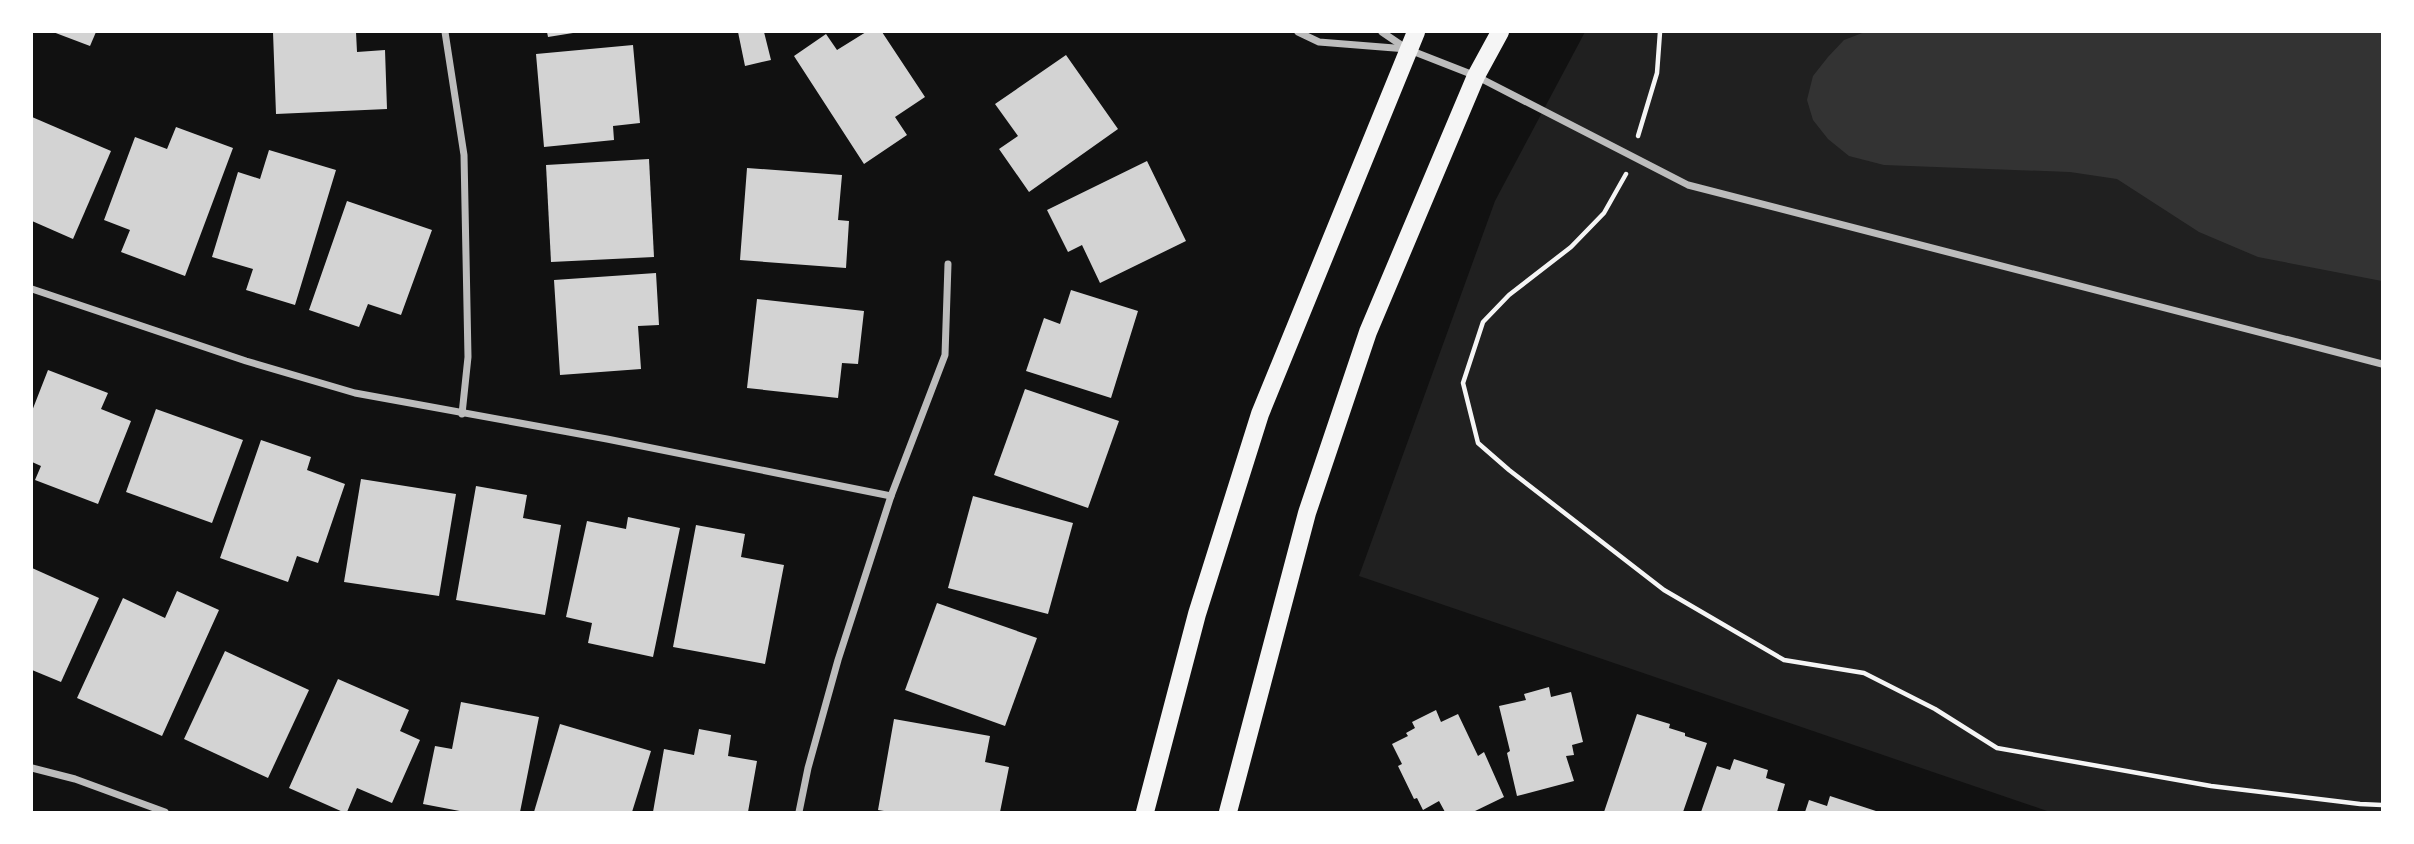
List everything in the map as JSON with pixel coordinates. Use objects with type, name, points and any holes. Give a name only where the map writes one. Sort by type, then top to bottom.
[{"type":"main road","points":[[1145,813],[1197,614],[1260,414],[1416,32]]},
{"type":"main road","points":[[1228,813],[1307,513],[1353,375],[1368,332],[1476,76],[1500,32]]},
{"type":"street","points":[[444,32],[464,155],[468,357],[462,414]]},
{"type":"street","points":[[1298,32],[1318,42],[1407,49]]},
{"type":"street","points":[[1382,32],[1407,49],[1476,76],[1688,185],[2382,364]]},
{"type":"street","points":[[799,813],[808,768],[838,660],[891,496],[945,355],[948,264]]},
{"type":"street","points":[[32,289],[343,390],[891,496]]},
{"type":"street","points":[[32,768],[75,779],[165,813]]},
{"type":"path","points":[[1657,73],[1660,32]]},
{"type":"path","points":[[1571,247],[1508,295],[1483,322],[1463,383],[1478,443],[1664,590],[1784,660],[1864,673],[1935,709],[1997,748],[2211,786],[2382,805]]},
{"type":"shaded area","points":[[1585,32],[2382,32],[2382,812],[2050,812],[1359,576],[1495,201]]},
{"type":"shaded area","points":[[1865,32],[2382,32],[2382,281],[2258,257],[2199,232],[2117,179],[2070,172],[1884,165],[1849,156],[1828,139],[1813,120],[1807,100],[1813,76],[1828,57],[1844,40]]},
{"type":"building","points":[[53,32],[96,32],[90,46]]},
{"type":"building","points":[[273,32],[356,32],[357,52],[385,50],[387,109],[276,114]]},
{"type":"building","points":[[547,32],[573,32],[573,33],[548,37]]},
{"type":"building","points":[[738,32],[764,32],[771,60],[745,66]]},
{"type":"building","points":[[866,32],[882,32],[925,97],[895,117],[907,135],[864,164],[794,56],[826,34],[837,50]]},
{"type":"building","points":[[633,45],[640,123],[613,126],[614,140],[544,147],[536,54]]},
{"type":"building","points":[[1066,55],[1118,129],[1029,192],[999,149],[1018,136],[995,104]]},
{"type":"building","points":[[32,117],[111,151],[73,239],[32,221]]},
{"type":"building","points":[[176,127],[233,148],[185,276],[121,252],[130,230],[104,220],[135,137],[167,149]]},
{"type":"building","points":[[269,150],[336,170],[295,305],[246,290],[253,269],[212,257],[238,172],[260,179]]},
{"type":"building","points":[[649,159],[654,257],[551,262],[546,165]]},
{"type":"building","points":[[1147,161],[1186,241],[1100,283],[1082,245],[1068,252],[1047,210]]},
{"type":"building","points":[[747,168],[842,175],[838,220],[849,221],[846,268],[740,260]]},
{"type":"building","points":[[347,201],[432,230],[401,315],[368,304],[359,327],[309,310]]},
{"type":"building","points":[[656,273],[659,325],[638,326],[641,369],[560,375],[554,280]]},
{"type":"building","points":[[1071,290],[1138,311],[1111,398],[1026,371],[1044,318],[1060,324]]},
{"type":"building","points":[[757,299],[864,311],[858,364],[842,363],[838,398],[747,388]]},
{"type":"building","points":[[48,370],[108,393],[101,409],[131,421],[98,504],[35,480],[41,466],[32,462],[32,411]]},
{"type":"building","points":[[1025,389],[1119,421],[1088,508],[994,475]]},
{"type":"building","points":[[156,409],[243,440],[212,523],[126,492]]},
{"type":"building","points":[[261,440],[311,457],[307,470],[345,484],[318,563],[297,556],[288,582],[220,558]]},
{"type":"building","points":[[361,479],[456,494],[439,596],[344,582]]},
{"type":"building","points":[[476,486],[527,495],[523,518],[561,525],[545,615],[456,600]]},
{"type":"building","points":[[973,496],[1073,523],[1048,614],[948,588]]},
{"type":"building","points":[[628,517],[680,528],[653,657],[588,643],[592,623],[566,617],[587,521],[626,529]]},
{"type":"building","points":[[696,525],[745,534],[741,557],[784,565],[765,664],[673,647]]},
{"type":"building","points":[[32,568],[99,598],[61,682],[32,670]]},
{"type":"building","points":[[177,591],[219,610],[162,736],[77,698],[123,598],[165,618]]},
{"type":"building","points":[[937,603],[1037,638],[1005,726],[905,690]]},
{"type":"building","points":[[225,651],[309,690],[268,778],[184,739]]},
{"type":"building","points":[[338,679],[409,710],[400,731],[420,740],[392,803],[357,788],[347,812],[343,812],[289,788]]},
{"type":"building","points":[[1549,687],[1551,697],[1571,692],[1583,742],[1572,745],[1574,755],[1566,756],[1574,781],[1517,796],[1499,706],[1526,700],[1524,694]]},
{"type":"building","points":[[461,702],[539,717],[520,812],[465,812],[423,804],[435,746],[452,749]]},
{"type":"building","points":[[1436,710],[1441,722],[1458,714],[1478,756],[1484,752],[1504,797],[1473,812],[1445,812],[1439,801],[1423,810],[1417,798],[1414,799],[1398,766],[1402,764],[1392,744],[1408,736],[1406,733],[1415,728],[1412,722]]},
{"type":"building","points":[[1637,714],[1670,724],[1669,728],[1707,743],[1683,812],[1604,812]]},
{"type":"building","points":[[894,719],[990,736],[985,762],[1009,767],[1000,812],[878,810]]},
{"type":"building","points":[[560,724],[651,751],[632,812],[534,812]]},
{"type":"building","points":[[699,729],[731,735],[728,756],[757,761],[748,812],[653,812],[664,749],[694,755]]},
{"type":"building","points":[[1734,759],[1768,770],[1766,778],[1785,784],[1777,812],[1701,812],[1717,766],[1730,770]]},
{"type":"building","points":[[1830,796],[1879,812],[1805,812],[1809,800],[1827,806]]}]
